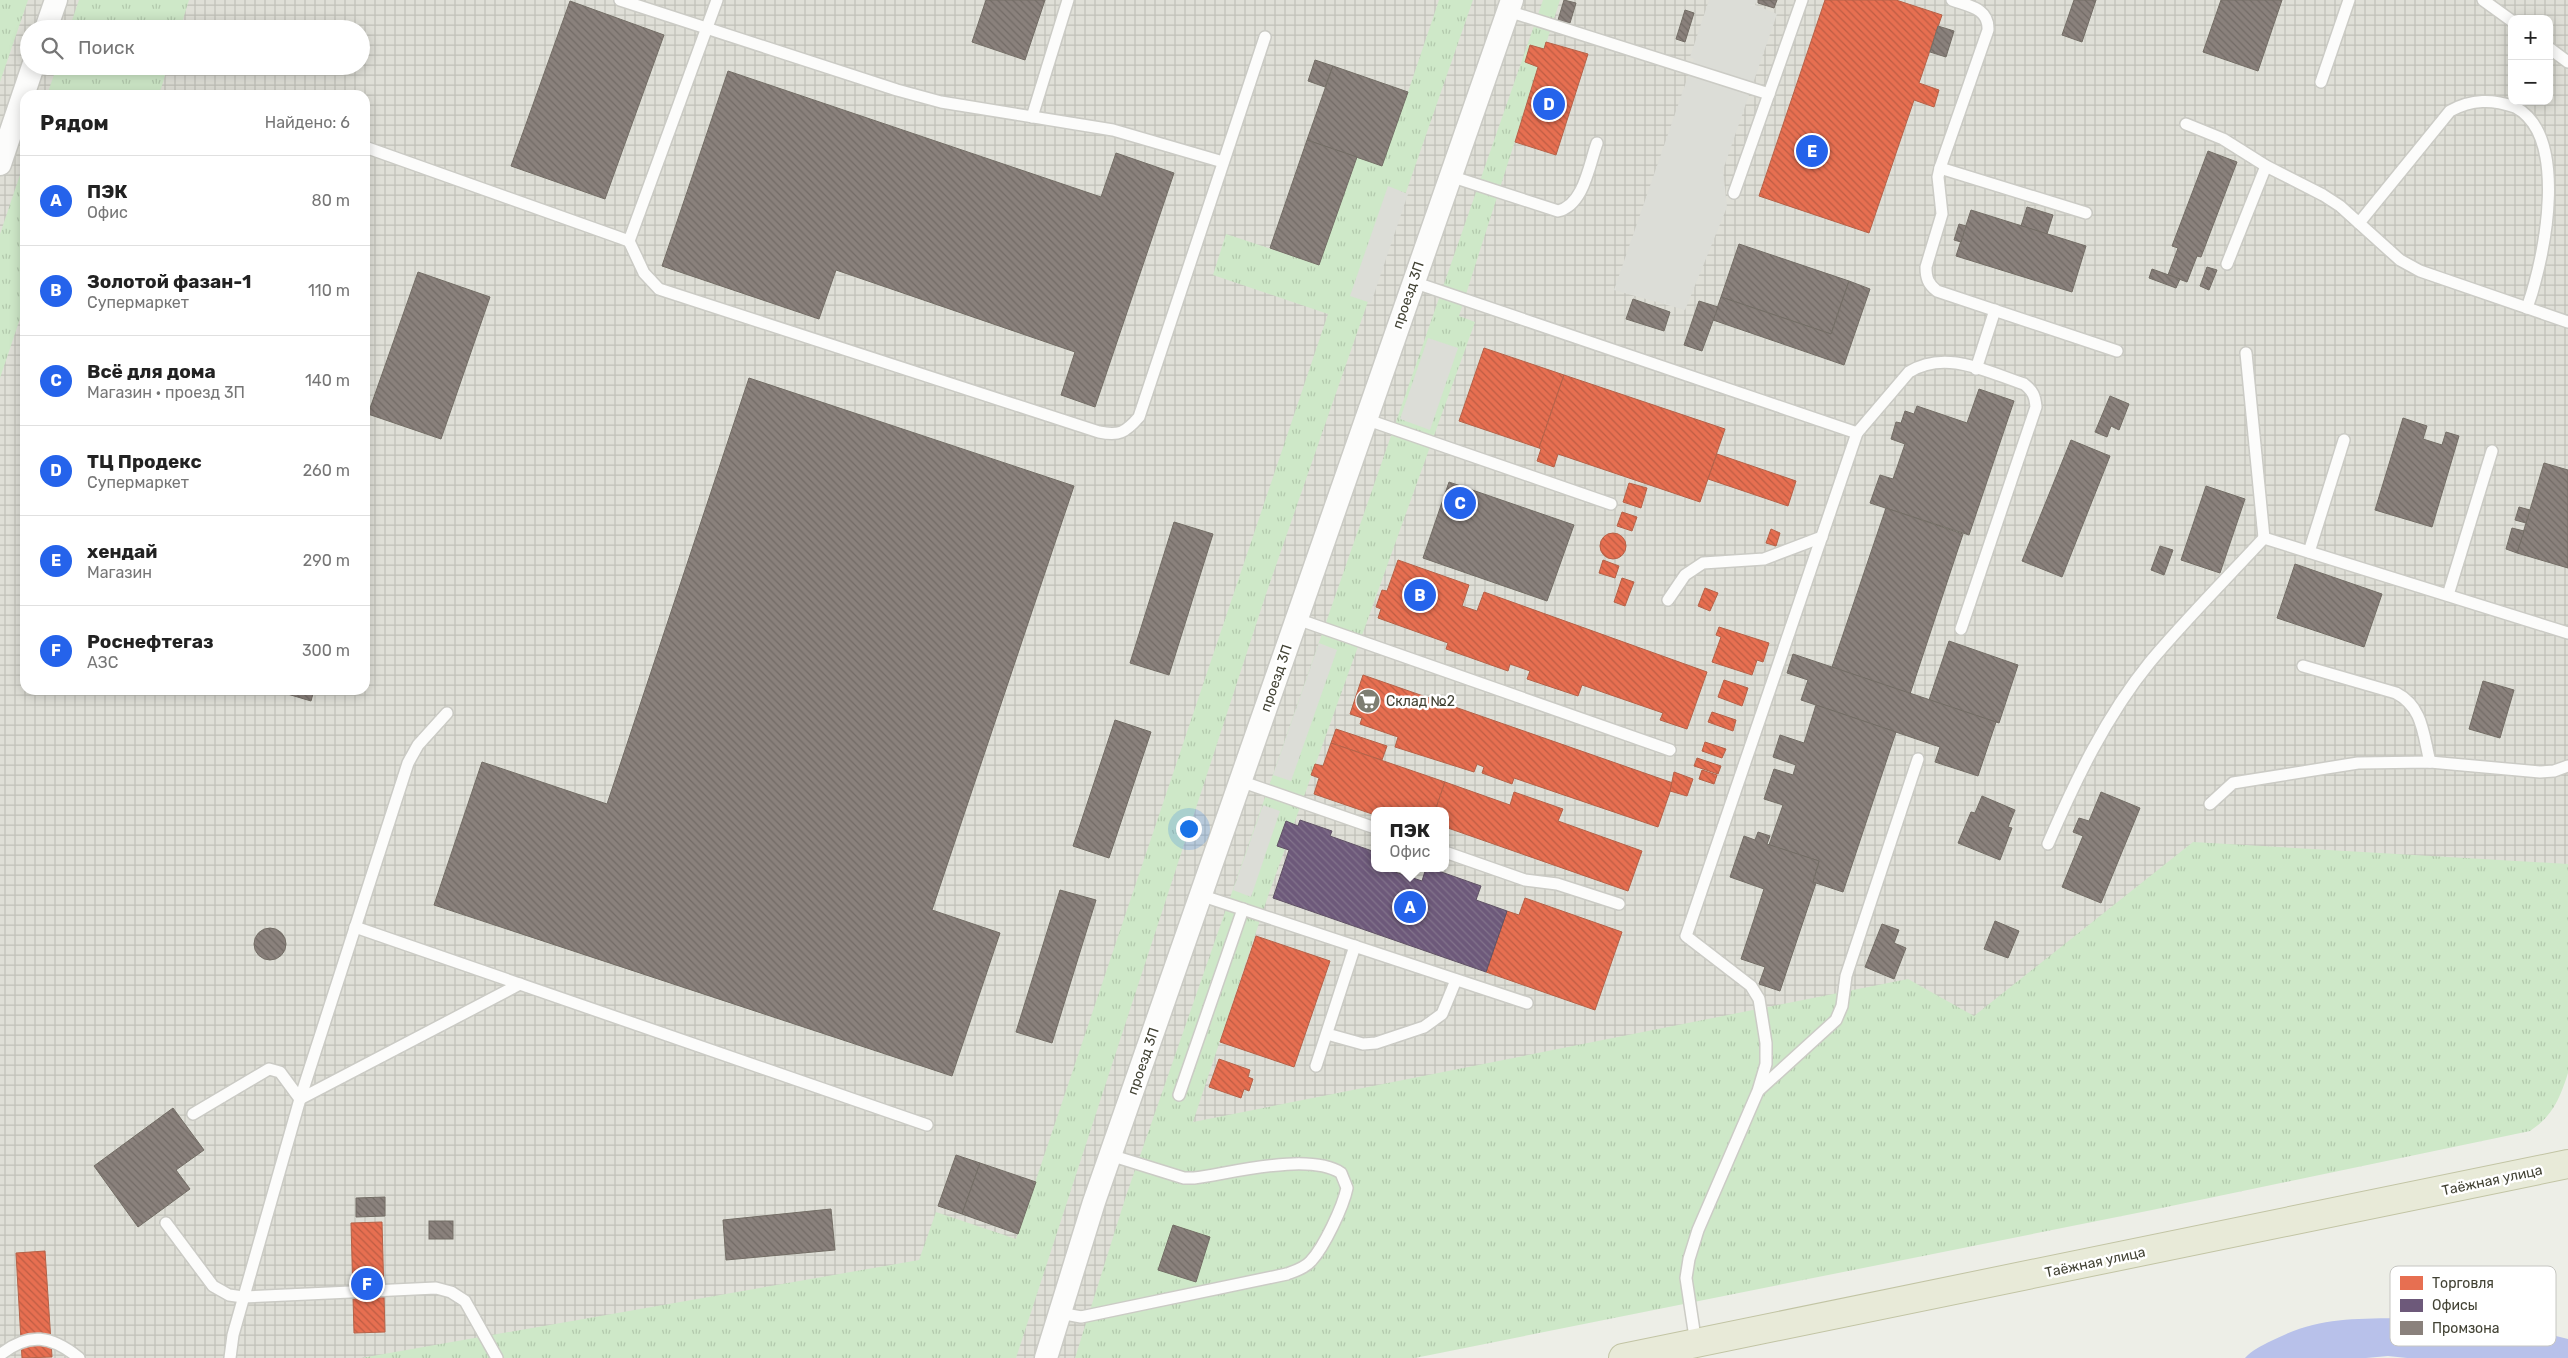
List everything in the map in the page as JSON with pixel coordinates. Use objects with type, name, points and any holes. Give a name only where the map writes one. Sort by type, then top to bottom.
[{"type":"highway","name":"Таёжная улица","points":[[1623,1358],[2568,1164]]},
{"type":"street","points":[[49,20],[56,0]]},
{"type":"street","name":"проезд 3П","points":[[1046,1358],[1110,1156],[1510,6]]},
{"type":"street","points":[[25,90],[30,75]]},
{"type":"street","points":[[0,164],[20,105]]},
{"type":"lane","points":[[620,0],[897,90],[941,102],[1113,130],[1223,162]]},
{"type":"lane","points":[[629,241],[717,0]]},
{"type":"lane","points":[[1032,117],[1068,0]]},
{"type":"lane","points":[[1734,193],[1802,0]]},
{"type":"lane","points":[[1952,0],[1977,8],[1988,21],[1988,30],[1940,168],[1938,177],[1942,214],[1940,226],[1926,267],[1926,276],[1930,285],[1937,291],[2117,351]]},
{"type":"lane","points":[[2321,82],[2349,0]]},
{"type":"lane","points":[[2483,0],[2508,18]]},
{"type":"lane","points":[[1510,6],[1769,94]]},
{"type":"lane","points":[[370,149],[629,241],[644,273],[658,289],[1089,429],[1113,434],[1127,430],[1139,417],[1265,37]]},
{"type":"lane","points":[[2553,51],[2568,62]]},
{"type":"lane","points":[[2358,223],[2441,121],[2450,111],[2462,104],[2474,101],[2505,104],[2537,118],[2550,130]]},
{"type":"lane","points":[[2186,124],[2223,139],[2266,166],[2323,195],[2400,260],[2420,271],[2568,322]]},
{"type":"lane","points":[[1450,176],[1558,211],[1567,209],[1579,195],[1597,143]]},
{"type":"lane","points":[[2227,264],[2266,166]]},
{"type":"lane","points":[[1940,168],[2086,213]]},
{"type":"lane","points":[[2526,308],[2554,233],[2560,208]]},
{"type":"lane","points":[[1413,282],[1857,433]]},
{"type":"lane","points":[[1976,369],[1994,310]]},
{"type":"lane","points":[[2048,844],[2084,765],[2130,689],[2173,636],[2264,538],[2246,353]]},
{"type":"lane","points":[[1696,1344],[1686,1278],[1689,1259],[1698,1230],[1758,1091],[1766,1064],[1766,1043],[1758,999],[1751,986],[1686,936],[1857,433],[1909,372],[1919,365],[1947,361],[2024,384],[2031,389],[2035,397],[2036,407],[1961,629]]},
{"type":"lane","points":[[1365,420],[1611,504]]},
{"type":"lane","points":[[2309,552],[2344,440]]},
{"type":"lane","points":[[2448,595],[2492,451]]},
{"type":"lane","points":[[1668,600],[1685,575],[1703,563],[1764,559],[1822,536]]},
{"type":"lane","points":[[2264,538],[2568,633]]},
{"type":"lane","points":[[1297,619],[1670,750]]},
{"type":"lane","points":[[2303,666],[2396,693],[2409,700],[2417,711],[2430,762]]},
{"type":"lane","points":[[230,1358],[233,1335],[243,1297],[300,1099],[408,763],[418,746],[447,713]]},
{"type":"lane","points":[[1758,1091],[1836,1020],[1840,1013],[1846,976],[1918,759]]},
{"type":"lane","points":[[2210,804],[2223,790],[2233,783],[2243,780],[2358,763],[2430,762],[2540,772],[2554,771],[2568,766]]},
{"type":"lane","points":[[1240,781],[1371,827]]},
{"type":"lane","points":[[1449,853],[1525,880],[1557,884],[1619,904]]},
{"type":"lane","points":[[1200,895],[1527,1003]]},
{"type":"lane","points":[[1179,1094],[1242,909]]},
{"type":"lane","points":[[355,927],[927,1125]]},
{"type":"lane","points":[[1316,1066],[1355,946]]},
{"type":"lane","points":[[1327,1034],[1363,1044],[1376,1043],[1424,1027],[1442,1014],[1456,980]]},
{"type":"lane","points":[[300,1099],[520,984]]},
{"type":"lane","points":[[193,1114],[269,1069],[280,1072],[300,1099]]},
{"type":"lane","points":[[1060,1312],[1081,1317],[1287,1274],[1303,1268],[1311,1261],[1321,1246],[1347,1188],[1341,1173],[1322,1165],[1290,1164],[1184,1178],[1110,1156]]},
{"type":"lane","points":[[166,1223],[213,1286],[229,1295],[243,1297],[436,1288],[451,1292],[465,1301],[497,1358]]},
{"type":"lane","points":[[0,1355],[11,1346],[47,1339],[61,1344],[78,1358]]},
{"type":"shaded area","points":[[0,0],[2568,0],[2568,1036],[1302,1358],[0,1358]]},
{"type":"shaded area","points":[[1709,0],[1757,0],[1755,5],[1777,14],[1723,170],[1727,207],[1685,310],[1614,290],[1694,59],[1690,57]]},
{"type":"shaded area","points":[[1388,186],[1408,194],[1371,303],[1350,296]]},
{"type":"shaded area","points":[[1428,338],[1458,348],[1430,430],[1400,419]]},
{"type":"shaded area","points":[[1319,643],[1337,650],[1291,781],[1273,775]]},
{"type":"shaded area","points":[[1263,805],[1280,811],[1251,897],[1233,890]]},
{"type":"green space","points":[[0,0],[28,0],[20,20],[0,82]]},
{"type":"green space","points":[[79,0],[189,0],[183,20],[72,20]]},
{"type":"green space","points":[[1439,0],[1473,0],[1266,594],[1016,1358],[361,1358],[919,1260],[936,1212],[1016,1239],[1328,314],[1213,275],[1226,234],[1319,265],[1357,157],[1408,92]]},
{"type":"green space","points":[[1543,0],[1560,0],[1459,316],[1475,322],[1268,896],[1193,1122],[1908,979],[1974,1016],[2193,842],[2568,864],[2568,1073],[2555,1106],[2545,1119],[2530,1131],[2152,1210],[1415,1358],[1075,1358],[1126,1196]]},
{"type":"green space","points":[[54,75],[165,75],[161,90],[49,90]]},
{"type":"green space","points":[[20,175],[20,319],[0,378],[0,234]]},
{"type":"water","points":[[2390,1318],[2390,1346],[2556,1346],[2556,1336],[2568,1339],[2568,1358],[2407,1358],[2388,1356],[2366,1358],[2245,1358],[2254,1350],[2287,1333],[2317,1324],[2347,1320]]},
{"type":"building: Торговля","points":[[1825,0],[1896,0],[1942,15],[1919,83],[1939,90],[1934,107],[1914,100],[1869,233],[1759,196]]},
{"type":"building: Торговля","points":[[1546,42],[1588,54],[1556,155],[1515,142],[1538,67],[1525,62],[1530,45],[1544,49]]},
{"type":"building: Торговля","points":[[1484,348],[1564,375],[1539,448],[1459,421]]},
{"type":"building: Торговля","points":[[1564,375],[1725,429],[1700,502],[1558,454],[1554,467],[1537,461],[1541,449],[1539,448]]},
{"type":"building: Торговля","points":[[1717,454],[1796,481],[1788,506],[1708,479]]},
{"type":"building: Торговля","points":[[1629,483],[1647,488],[1641,508],[1623,502]]},
{"type":"building: Торговля","points":[[1622,512],[1637,517],[1632,531],[1617,526]]},
{"type":"building: Торговля","points":[[1771,529],[1780,533],[1776,546],[1766,543]]},
{"type":"building: Торговля","points":[[1613,533],[1622,537],[1626,546],[1622,555],[1613,559],[1604,555],[1600,546],[1604,537]]},
{"type":"building: Торговля","points":[[1398,560],[1469,585],[1462,606],[1477,611],[1484,592],[1707,672],[1687,729],[1660,720],[1663,713],[1582,685],[1578,696],[1527,679],[1530,671],[1510,664],[1508,671],[1446,649],[1448,643],[1378,618],[1381,609],[1376,607],[1382,590],[1387,591]]},
{"type":"building: Торговля","points":[[1603,560],[1619,566],[1615,578],[1599,573]]},
{"type":"building: Торговля","points":[[1622,578],[1634,582],[1625,606],[1614,602]]},
{"type":"building: Торговля","points":[[1705,588],[1718,593],[1710,611],[1698,606]]},
{"type":"building: Торговля","points":[[1719,627],[1769,643],[1763,662],[1757,660],[1752,675],[1712,662],[1721,637],[1716,635]]},
{"type":"building: Торговля","points":[[1363,675],[1673,783],[1658,827],[1514,778],[1512,784],[1482,773],[1484,767],[1477,764],[1474,772],[1395,747],[1398,737],[1360,724],[1362,718],[1350,714]]},
{"type":"building: Торговля","points":[[1724,680],[1748,688],[1742,706],[1718,697]]},
{"type":"building: Торговля","points":[[1712,712],[1736,720],[1733,731],[1708,722]]},
{"type":"building: Торговля","points":[[1336,729],[1387,746],[1382,760],[1331,743]]},
{"type":"building: Торговля","points":[[1705,742],[1726,749],[1722,758],[1702,751]]},
{"type":"building: Торговля","points":[[1331,743],[1445,782],[1436,807],[1371,807],[1371,814],[1314,794],[1319,778],[1311,775],[1315,764],[1323,766]]},
{"type":"building: Торговля","points":[[1697,758],[1721,766],[1718,774],[1694,766]]},
{"type":"building: Торговля","points":[[1702,770],[1717,775],[1714,784],[1699,779]]},
{"type":"building: Торговля","points":[[1674,772],[1693,779],[1687,796],[1670,791]]},
{"type":"building: Торговля","points":[[1445,782],[1510,805],[1514,792],[1563,809],[1558,821],[1642,851],[1628,891],[1449,828],[1449,807],[1436,807]]},
{"type":"building: Торговля","points":[[1525,898],[1622,932],[1595,1010],[1486,972],[1507,911],[1519,915]]},
{"type":"building: Торговля","points":[[1256,936],[1330,961],[1294,1067],[1220,1042]]},
{"type":"building: Торговля","points":[[1219,1059],[1250,1070],[1248,1077],[1253,1079],[1249,1091],[1244,1089],[1241,1098],[1209,1087]]},
{"type":"building: Торговля","points":[[382,1222],[385,1332],[354,1333],[351,1223]]},
{"type":"building: Торговля","points":[[45,1251],[52,1357],[22,1358],[16,1253]]},
{"type":"building: Офисы","points":[[1300,820],[1332,831],[1330,836],[1371,851],[1371,872],[1395,872],[1422,881],[1425,872],[1441,872],[1481,886],[1476,900],[1507,911],[1486,972],[1273,898],[1289,850],[1277,846],[1286,821],[1298,826]]},
{"type":"building: Промзона","points":[[986,0],[1045,0],[1025,60],[972,42]]},
{"type":"building: Промзона","points":[[1564,0],[1576,3],[1570,23],[1558,20]]},
{"type":"building: Промзона","points":[[1758,0],[1777,0],[1774,8],[1758,3]]},
{"type":"building: Промзона","points":[[2074,0],[2096,0],[2082,42],[2062,35]]},
{"type":"building: Промзона","points":[[2221,0],[2282,0],[2258,71],[2203,52]]},
{"type":"building: Промзона","points":[[570,1],[664,35],[605,199],[511,166]]},
{"type":"building: Промзона","points":[[1685,10],[1694,13],[1685,42],[1676,39]]},
{"type":"building: Промзона","points":[[1938,26],[1954,31],[1946,57],[1930,52]]},
{"type":"building: Промзона","points":[[1315,60],[1333,66],[1325,87],[1308,81]]},
{"type":"building: Промзона","points":[[1333,66],[1408,92],[1382,166],[1307,140]]},
{"type":"building: Промзона","points":[[728,71],[1101,197],[1116,153],[1174,173],[1095,407],[1061,395],[1075,352],[836,270],[819,319],[662,266]]},
{"type":"building: Промзона","points":[[1307,140],[1357,157],[1319,265],[1270,248]]},
{"type":"building: Промзона","points":[[2208,151],[2237,162],[2201,257],[2197,256],[2187,282],[2168,275],[2178,248],[2172,246]]},
{"type":"building: Промзона","points":[[2027,207],[2053,215],[2047,234],[2021,226]]},
{"type":"building: Промзона","points":[[1971,210],[2086,246],[2072,292],[1956,256]]},
{"type":"building: Промзона","points":[[1959,224],[1966,226],[1961,242],[1954,240]]},
{"type":"building: Промзона","points":[[1739,244],[1849,281],[1831,334],[1721,297]]},
{"type":"building: Промзона","points":[[2207,267],[2217,270],[2209,290],[2200,286]]},
{"type":"building: Промзона","points":[[2152,269],[2180,279],[2176,288],[2149,278]]},
{"type":"building: Промзона","points":[[418,272],[490,297],[441,439],[370,415],[370,408]]},
{"type":"building: Промзона","points":[[1849,281],[1870,289],[1844,365],[1713,320],[1721,297],[1831,334]]},
{"type":"building: Промзона","points":[[1633,299],[1670,312],[1664,331],[1626,319]]},
{"type":"building: Промзона","points":[[1699,301],[1718,307],[1702,351],[1684,345]]},
{"type":"building: Промзона","points":[[749,378],[1074,486],[932,910],[1000,933],[952,1076],[434,905],[482,762],[607,804]]},
{"type":"building: Промзона","points":[[1979,389],[2014,401],[1969,535],[1870,503],[1880,475],[1893,479],[1905,444],[1891,439],[1896,422],[1901,423],[1905,411],[1914,414],[1917,406],[1967,423]]},
{"type":"building: Промзона","points":[[2110,396],[2129,404],[2119,430],[2111,426],[2107,437],[2095,432]]},
{"type":"building: Промзона","points":[[2403,418],[2427,426],[2423,439],[2442,445],[2446,432],[2459,436],[2432,527],[2375,510]]},
{"type":"building: Промзона","points":[[2071,440],[2110,456],[2062,577],[2022,561]]},
{"type":"building: Промзона","points":[[2544,463],[2568,470],[2568,568],[2517,553]]},
{"type":"building: Промзона","points":[[1449,482],[1574,525],[1547,601],[1423,558]]},
{"type":"building: Промзона","points":[[2206,486],[2245,499],[2220,573],[2181,560]]},
{"type":"building: Промзона","points":[[2519,507],[2530,510],[2526,523],[2515,520]]},
{"type":"building: Промзона","points":[[1886,508],[1963,534],[1910,694],[1832,667]]},
{"type":"building: Промзона","points":[[1174,522],[1213,534],[1169,675],[1130,663]]},
{"type":"building: Промзона","points":[[2512,528],[2524,531],[2517,553],[2506,549]]},
{"type":"building: Промзона","points":[[2160,546],[2173,550],[2164,575],[2151,570]]},
{"type":"building: Промзона","points":[[2295,564],[2382,594],[2364,647],[2277,618]]},
{"type":"building: Промзона","points":[[1949,641],[2018,665],[1999,723],[1929,700]]},
{"type":"building: Промзона","points":[[1793,654],[1996,722],[1978,776],[1935,762],[1940,747],[1801,700],[1808,680],[1787,673]]},
{"type":"building: Промзона","points":[[2483,681],[2514,690],[2500,738],[2469,729]]},
{"type":"building: Промзона","points":[[291,695],[313,695],[311,701]]},
{"type":"building: Промзона","points":[[1816,705],[1896,732],[1843,892],[1813,882],[1819,861],[1769,845],[1783,805],[1764,799],[1774,769],[1793,775],[1796,765],[1773,757],[1780,735],[1804,743]]},
{"type":"building: Промзона","points":[[1115,720],[1151,732],[1109,858],[1073,846]]},
{"type":"building: Промзона","points":[[2101,792],[2140,808],[2101,903],[2062,887],[2083,836],[2073,832],[2079,818],[2089,821]]},
{"type":"building: Промзона","points":[[1982,796],[2015,810],[2008,827],[2012,828],[2000,860],[1958,843],[1971,812],[1975,813]]},
{"type":"building: Промзона","points":[[1758,832],[1770,836],[1767,844],[1819,861],[1813,882],[1816,883],[1780,991],[1759,984],[1765,967],[1741,959],[1764,889],[1730,877],[1744,836],[1755,840]]},
{"type":"building: Промзона","points":[[1060,890],[1096,900],[1052,1043],[1016,1032]]},
{"type":"building: Промзона","points":[[1995,921],[2019,931],[2008,958],[1984,949]]},
{"type":"building: Промзона","points":[[1882,924],[1899,930],[1894,943],[1906,948],[1894,979],[1865,967]]},
{"type":"building: Промзона","points":[[270,928],[276,929],[281,933],[285,938],[285,950],[281,955],[276,959],[270,960],[264,959],[259,955],[255,950],[254,944],[255,938],[259,933],[264,929]]},
{"type":"building: Промзона","points":[[173,1108],[204,1150],[176,1170],[190,1189],[138,1227],[94,1166]]},
{"type":"building: Промзона","points":[[956,1155],[980,1163],[962,1214],[938,1206]]},
{"type":"building: Промзона","points":[[980,1163],[1036,1182],[1018,1234],[962,1214]]},
{"type":"building: Промзона","points":[[385,1197],[385,1216],[356,1217],[356,1198]]},
{"type":"building: Промзона","points":[[831,1209],[835,1250],[726,1260],[723,1220]]},
{"type":"building: Промзона","points":[[429,1221],[453,1221],[453,1239],[429,1239]]},
{"type":"building: Промзона","points":[[1173,1225],[1210,1237],[1196,1282],[1158,1270]]},
{"type":"place","name":"ТЦ Продекс","points":[[1549,104]]},
{"type":"place","name":"хендай","points":[[1812,151]]},
{"type":"place","name":"Всё для дома","points":[[1460,503]]},
{"type":"place","name":"Золотой фазан-1","points":[[1420,595]]},
{"type":"place","name":"Склад №2","points":[[1368,701]]},
{"type":"place","name":"ПЭК","points":[[1410,907]]},
{"type":"place","name":"Роснефтегаз","points":[[367,1284]]}]
